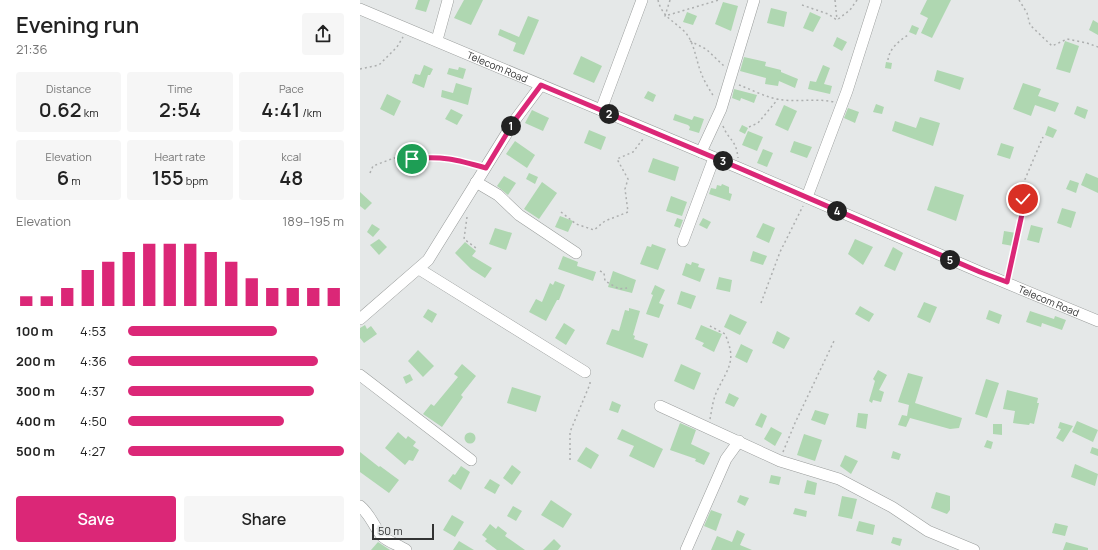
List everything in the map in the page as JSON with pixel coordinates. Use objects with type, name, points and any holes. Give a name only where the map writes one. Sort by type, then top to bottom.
[{"type":"street","points":[[437,40],[448,0]]},
{"type":"street","points":[[601,110],[642,0]]},
{"type":"street","points":[[701,152],[721,109],[754,0]]},
{"type":"street","points":[[807,197],[847,91],[876,0]]},
{"type":"street","name":"Telecom Road","points":[[360,9],[437,40],[739,168],[980,272],[1098,320]]},
{"type":"street","points":[[360,318],[428,260],[515,120],[541,85]]},
{"type":"street","points":[[683,241],[714,158]]},
{"type":"street","points":[[476,182],[498,195],[519,215],[576,253]]},
{"type":"street","points":[[419,269],[585,372]]},
{"type":"street","points":[[360,374],[471,460]]},
{"type":"street","points":[[660,406],[708,426],[780,460],[839,479],[892,507],[928,530],[974,550]]},
{"type":"street","points":[[686,550],[726,459],[739,441]]},
{"type":"street","points":[[360,506],[368,512],[374,526],[383,538],[406,550]]},
{"type":"path","points":[[658,0],[665,16],[686,33],[690,41],[703,77],[721,109],[722,121],[726,133],[737,146],[739,168]]},
{"type":"path","points":[[665,16],[670,0]]},
{"type":"path","points":[[665,16],[719,0]]},
{"type":"path","points":[[835,0],[837,20]]},
{"type":"path","points":[[837,20],[850,10],[857,0]]},
{"type":"path","points":[[1019,0],[1027,12],[1030,25],[1052,46],[1067,39],[1098,47]]},
{"type":"path","points":[[802,5],[828,14],[837,20]]},
{"type":"path","points":[[360,69],[379,65],[397,47],[408,29]]},
{"type":"path","points":[[888,60],[888,55],[908,35]]},
{"type":"path","points":[[690,41],[706,49],[724,66],[731,76],[766,96],[778,99],[800,101],[821,99],[842,103]]},
{"type":"path","points":[[750,127],[758,123],[778,99]]},
{"type":"path","points":[[561,212],[576,224],[594,230],[605,221],[628,212],[625,189],[628,179],[617,160],[633,152],[649,130]]},
{"type":"path","points":[[1007,282],[1022,214],[1023,184],[1043,137]]},
{"type":"path","points":[[370,173],[373,166],[394,158],[405,160],[432,156],[446,157],[486,168]]},
{"type":"path","points":[[761,302],[780,252],[807,197]]},
{"type":"path","points":[[459,211],[468,217],[465,225],[464,238],[476,248]]},
{"type":"path","points":[[600,271],[604,273],[605,281],[619,289],[627,288]]},
{"type":"path","points":[[708,426],[716,395],[731,366],[732,355],[725,334],[710,326]]},
{"type":"path","points":[[780,460],[795,423],[834,341]]},
{"type":"path","points":[[570,460],[570,432],[590,384],[589,377],[585,372]]},
{"type":"building","points":[[418,0],[430,0],[426,12],[415,9]]},
{"type":"building","points":[[464,0],[483,0],[471,25],[454,18]]},
{"type":"building","points":[[927,0],[951,0],[932,38],[921,33],[928,18],[920,14]]},
{"type":"building","points":[[723,2],[738,6],[731,31],[715,24]]},
{"type":"building","points":[[771,8],[787,12],[784,27],[767,23]]},
{"type":"building","points":[[687,12],[697,16],[693,25],[683,22]]},
{"type":"building","points":[[810,12],[821,17],[813,32],[803,28]]},
{"type":"building","points":[[528,16],[539,20],[524,55],[513,51],[516,43],[498,35],[500,29],[519,37]]},
{"type":"building","points":[[1093,20],[1098,23],[1098,35],[1089,30]]},
{"type":"building","points":[[912,25],[919,28],[916,35],[909,32]]},
{"type":"building","points":[[837,37],[847,42],[842,51],[833,46]]},
{"type":"building","points":[[1065,41],[1079,46],[1070,73],[1056,69]]},
{"type":"building","points":[[581,56],[602,66],[594,83],[573,74]]},
{"type":"building","points":[[744,57],[766,62],[765,66],[781,70],[781,72],[798,79],[795,88],[779,81],[778,86],[765,84],[766,78],[740,71]]},
{"type":"building","points":[[886,62],[892,63],[891,69],[885,68]]},
{"type":"building","points":[[424,65],[433,69],[430,75],[428,75],[424,88],[412,83],[415,74],[420,75]]},
{"type":"building","points":[[823,65],[830,68],[824,84],[832,86],[830,94],[808,89],[810,81],[816,82]]},
{"type":"building","points":[[459,67],[466,69],[463,79],[447,74],[449,68],[458,70]]},
{"type":"building","points":[[937,70],[964,78],[960,90],[934,81]]},
{"type":"building","points":[[456,83],[472,88],[468,105],[441,97],[442,90],[453,93]]},
{"type":"building","points":[[1023,83],[1041,89],[1038,96],[1059,103],[1055,112],[1035,105],[1031,116],[1013,109]]},
{"type":"building","points":[[734,89],[757,95],[754,103],[741,98],[740,101],[732,98]]},
{"type":"building","points":[[648,91],[656,95],[653,102],[644,98]]},
{"type":"building","points":[[387,94],[401,101],[394,116],[380,109]]},
{"type":"building","points":[[876,104],[884,107],[882,114],[873,112]]},
{"type":"building","points":[[784,105],[797,111],[788,131],[775,125]]},
{"type":"building","points":[[1077,106],[1088,110],[1085,119],[1074,114]]},
{"type":"building","points":[[848,108],[859,112],[855,123],[844,118]]},
{"type":"building","points":[[451,109],[463,115],[457,125],[445,119]]},
{"type":"building","points":[[532,110],[549,118],[543,131],[525,123]]},
{"type":"building","points":[[675,114],[692,120],[694,116],[704,119],[699,133],[689,130],[690,127],[688,125],[673,120]]},
{"type":"building","points":[[920,117],[940,123],[933,146],[892,131],[895,121],[916,128]]},
{"type":"building","points":[[742,125],[748,128],[745,134],[739,131]]},
{"type":"building","points":[[1048,126],[1057,130],[1053,138],[1045,135]]},
{"type":"building","points":[[589,130],[606,137],[601,150],[584,143]]},
{"type":"building","points":[[748,131],[763,137],[757,151],[742,145]]},
{"type":"building","points":[[515,141],[535,155],[527,168],[506,154]]},
{"type":"building","points":[[794,141],[812,147],[807,158],[790,152]]},
{"type":"building","points":[[1001,143],[1014,147],[1010,159],[997,155]]},
{"type":"building","points":[[763,149],[773,153],[767,167],[757,163]]},
{"type":"building","points":[[653,158],[679,167],[675,181],[648,172]]},
{"type":"building","points":[[529,173],[538,177],[535,184],[526,179]]},
{"type":"building","points":[[1086,173],[1098,178],[1098,193],[1081,185]]},
{"type":"building","points":[[504,176],[516,183],[508,195],[497,186]]},
{"type":"building","points":[[1070,180],[1079,183],[1076,193],[1066,189]]},
{"type":"building","points":[[542,182],[557,193],[539,219],[524,209]]},
{"type":"building","points":[[722,184],[729,187],[729,193],[732,194],[730,201],[709,194],[711,188],[716,189],[717,185],[721,186]]},
{"type":"building","points":[[935,186],[964,195],[956,221],[927,210]]},
{"type":"building","points":[[360,192],[372,203],[365,210],[360,206]]},
{"type":"building","points":[[671,196],[687,202],[682,216],[666,211]]},
{"type":"building","points":[[1062,208],[1076,212],[1071,228],[1057,223]]},
{"type":"building","points":[[560,216],[573,221],[568,232],[555,227]]},
{"type":"building","points":[[677,218],[683,220],[680,228],[674,226]]},
{"type":"building","points":[[703,218],[711,222],[707,229],[699,225]]},
{"type":"building","points":[[763,223],[775,228],[769,243],[756,237]]},
{"type":"building","points":[[372,224],[380,229],[373,237],[367,232]]},
{"type":"building","points":[[1031,225],[1043,228],[1039,243],[1027,240]]},
{"type":"building","points":[[495,228],[512,233],[506,250],[489,244]]},
{"type":"building","points":[[1004,231],[1016,233],[1013,246],[1002,244]]},
{"type":"building","points":[[379,239],[387,247],[379,255],[370,245]]},
{"type":"building","points":[[855,239],[873,247],[863,265],[848,254]]},
{"type":"building","points":[[465,242],[476,251],[472,256],[492,268],[485,278],[471,269],[455,253]]},
{"type":"building","points":[[652,244],[666,249],[658,270],[640,264],[647,246],[651,247]]},
{"type":"building","points":[[893,247],[903,253],[895,271],[884,266]]},
{"type":"building","points":[[753,251],[767,256],[763,265],[750,261]]},
{"type":"building","points":[[563,256],[578,262],[577,266],[596,272],[593,281],[558,269]]},
{"type":"building","points":[[692,262],[699,264],[698,267],[705,269],[700,282],[682,275],[686,263],[691,265]]},
{"type":"building","points":[[613,271],[636,280],[632,293],[608,287]]},
{"type":"building","points":[[719,277],[732,280],[730,292],[716,289]]},
{"type":"building","points":[[555,281],[565,285],[559,300],[557,300],[546,321],[529,312],[536,299],[542,302],[550,283],[553,285]]},
{"type":"building","points":[[655,285],[665,290],[659,303],[664,305],[659,318],[646,314]]},
{"type":"building","points":[[681,291],[696,296],[691,309],[677,304]]},
{"type":"building","points":[[924,302],[937,307],[930,323],[917,317]]},
{"type":"building","points":[[860,306],[874,314],[869,322],[855,314]]},
{"type":"building","points":[[629,308],[640,311],[633,335],[635,336],[634,339],[648,344],[643,358],[606,344],[612,329],[619,331],[625,310],[629,311]]},
{"type":"building","points":[[428,309],[437,314],[432,323],[423,317]]},
{"type":"building","points":[[989,310],[1002,315],[999,324],[986,319]]},
{"type":"building","points":[[1030,311],[1054,319],[1055,316],[1066,320],[1062,330],[1042,323],[1041,327],[1026,322]]},
{"type":"building","points":[[730,314],[747,322],[740,335],[724,327]]},
{"type":"building","points":[[564,323],[575,330],[566,345],[555,338]]},
{"type":"building","points":[[365,325],[367,329],[371,326],[377,334],[364,343],[360,338],[360,328]]},
{"type":"building","points":[[701,325],[722,334],[714,352],[702,346],[704,343],[695,339]]},
{"type":"building","points":[[777,331],[790,338],[784,349],[772,343]]},
{"type":"building","points":[[741,344],[753,350],[747,363],[735,357]]},
{"type":"building","points":[[418,350],[434,366],[423,377],[408,361]]},
{"type":"building","points":[[462,364],[476,376],[461,395],[463,397],[442,427],[423,414],[431,404],[434,406],[458,377],[454,374]]},
{"type":"building","points":[[681,364],[701,373],[694,390],[674,381]]},
{"type":"building","points":[[878,370],[887,375],[879,390],[884,392],[881,402],[873,400],[872,403],[869,401],[875,381],[873,379]]},
{"type":"building","points":[[908,373],[923,377],[915,403],[962,418],[959,428],[950,429],[910,418],[906,427],[898,425],[902,415],[907,416],[909,405],[898,402]]},
{"type":"building","points":[[410,374],[413,380],[406,384],[403,377]]},
{"type":"building","points":[[986,379],[999,383],[987,418],[975,414]]},
{"type":"building","points":[[512,387],[541,396],[536,412],[507,403]]},
{"type":"building","points":[[1007,390],[1038,398],[1037,403],[1039,403],[1034,424],[1030,423],[1029,425],[1013,423],[1015,411],[1003,409]]},
{"type":"building","points":[[729,393],[739,398],[734,407],[725,403]]},
{"type":"building","points":[[612,401],[621,405],[618,413],[609,410]]},
{"type":"building","points":[[815,410],[829,414],[825,425],[811,420]]},
{"type":"building","points":[[761,413],[767,416],[762,428],[755,425]]},
{"type":"building","points":[[858,413],[868,414],[866,429],[856,427]]},
{"type":"building","points":[[1077,421],[1098,430],[1093,442],[1072,432]]},
{"type":"building","points":[[1060,422],[1073,426],[1063,442],[1056,438],[1061,429],[1058,428]]},
{"type":"building","points":[[680,423],[696,430],[691,444],[710,453],[704,465],[695,461],[696,459],[670,450]]},
{"type":"building","points":[[993,424],[1002,424],[1002,435],[993,434]]},
{"type":"building","points":[[771,427],[782,433],[775,446],[764,439]]},
{"type":"building","points":[[622,429],[663,449],[654,468],[629,456],[634,446],[617,439]]},
{"type":"building","points":[[398,432],[406,439],[408,436],[416,442],[413,446],[419,450],[413,461],[409,460],[405,465],[385,448]]},
{"type":"building","points":[[468,433],[472,433],[474,434],[474,442],[468,443],[465,440],[465,436]]},
{"type":"building","points":[[804,434],[822,440],[815,461],[797,455]]},
{"type":"building","points":[[987,440],[993,442],[991,449],[984,447]]},
{"type":"building","points":[[586,447],[599,455],[591,469],[577,461]]},
{"type":"building","points":[[1092,447],[1098,449],[1098,456],[1090,453]]},
{"type":"building","points":[[893,451],[901,454],[899,460],[891,458]]},
{"type":"building","points":[[360,452],[399,480],[389,493],[360,472]]},
{"type":"building","points":[[845,455],[858,461],[851,474],[840,466]]},
{"type":"building","points":[[1075,464],[1098,474],[1095,486],[1071,477]]},
{"type":"building","points":[[512,465],[521,472],[512,485],[503,478]]},
{"type":"building","points":[[461,466],[470,472],[461,490],[448,481],[453,474],[455,475]]},
{"type":"building","points":[[771,475],[781,477],[779,485],[769,483]]},
{"type":"building","points":[[490,479],[500,485],[495,494],[484,488]]},
{"type":"building","points":[[807,480],[817,483],[815,495],[804,493]]},
{"type":"building","points":[[936,492],[950,496],[950,510],[947,514],[931,508]]},
{"type":"building","points":[[740,495],[749,498],[745,506],[737,502]]},
{"type":"building","points":[[842,496],[857,499],[852,519],[838,516]]},
{"type":"building","points":[[551,500],[572,514],[563,528],[541,515]]},
{"type":"building","points":[[513,506],[522,511],[516,521],[507,516]]},
{"type":"building","points":[[795,508],[807,511],[806,517],[793,514]]},
{"type":"building","points":[[711,510],[722,514],[716,531],[704,526]]},
{"type":"building","points":[[452,515],[464,522],[455,537],[443,530]]},
{"type":"building","points":[[859,521],[875,525],[873,535],[856,531]]},
{"type":"building","points":[[1055,523],[1068,526],[1065,536],[1052,533]]},
{"type":"building","points":[[490,524],[496,529],[498,526],[507,533],[505,536],[525,550],[497,550],[485,541],[487,539],[482,535]]},
{"type":"building","points":[[737,530],[745,534],[740,545],[752,550],[711,550],[717,536],[732,542]]},
{"type":"building","points":[[893,537],[902,539],[900,546],[891,543]]},
{"type":"building","points":[[554,539],[561,546],[558,550],[543,550]]},
{"type":"building","points":[[459,541],[474,550],[453,550]]},
{"type":"building","points":[[378,542],[390,550],[371,550]]},
{"type":"building","points":[[1066,542],[1088,548],[1088,550],[1063,550]]},
{"type":"route","points":[[412,159],[432,156],[446,157],[486,168],[515,120],[541,85],[739,168],[980,272],[1007,282],[1022,214],[1023,199]]}]
